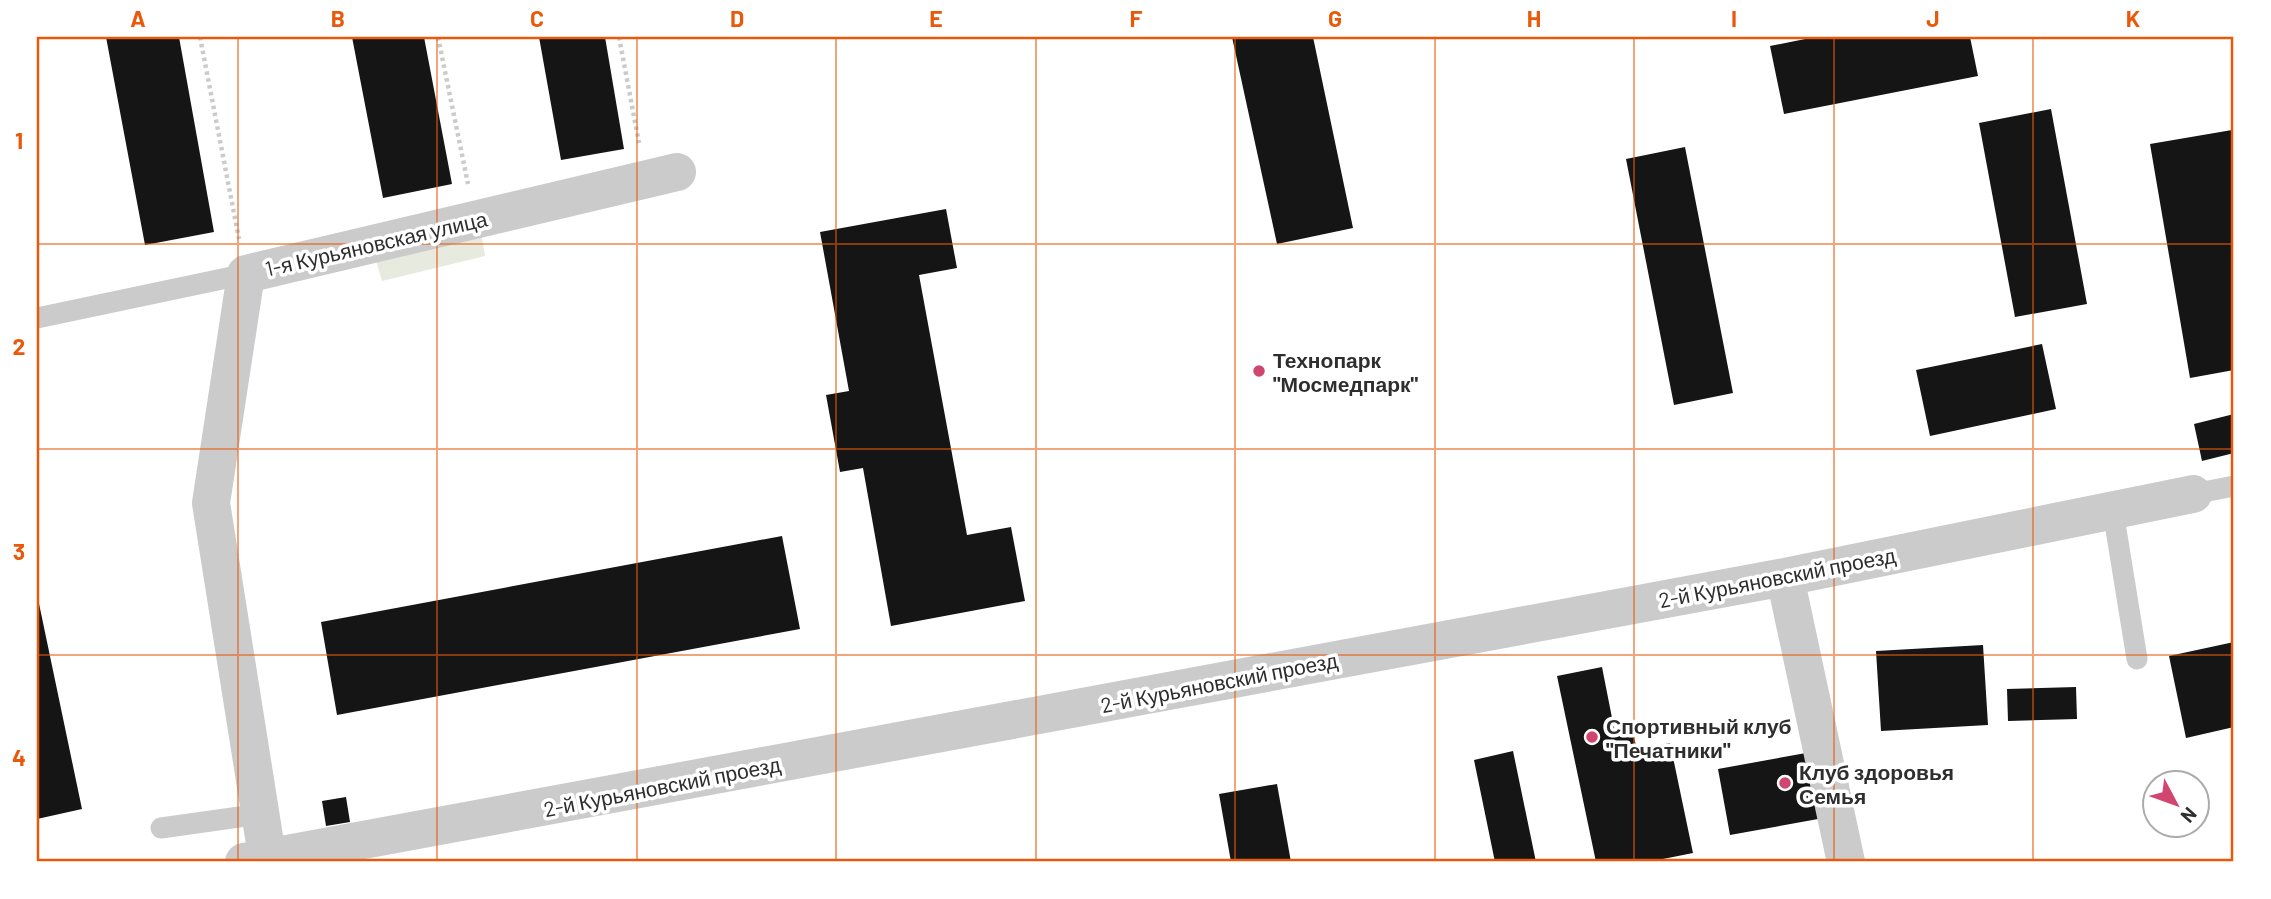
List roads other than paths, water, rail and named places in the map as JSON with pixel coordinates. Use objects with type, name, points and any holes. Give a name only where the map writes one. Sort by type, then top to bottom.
[{"type":"street","name":"1-я Курьяновская улица","points":[[260,861],[260,814],[211,503],[246,274],[661,175]]},
{"type":"street","name":"2-й Курьяновский проезд","points":[[260,861],[1784,569],[2113,511],[2193,494]]},
{"type":"street","points":[[1784,569],[1846,862]]},
{"type":"lane","points":[[37,318],[246,274]]},
{"type":"lane","points":[[2193,494],[2234,486]]},
{"type":"lane","points":[[2113,511],[2137,659]]},
{"type":"lane","points":[[161,828],[260,814]]},
{"type":"place","name":"Технопарк \"Мосмедпарк\"","points":[[1259,371]]},
{"type":"place","name":"Спортивный клуб \"Печатники\"","points":[[1592,737]]},
{"type":"place","name":"Клуб здоровья Семья","points":[[1785,783]]}]
